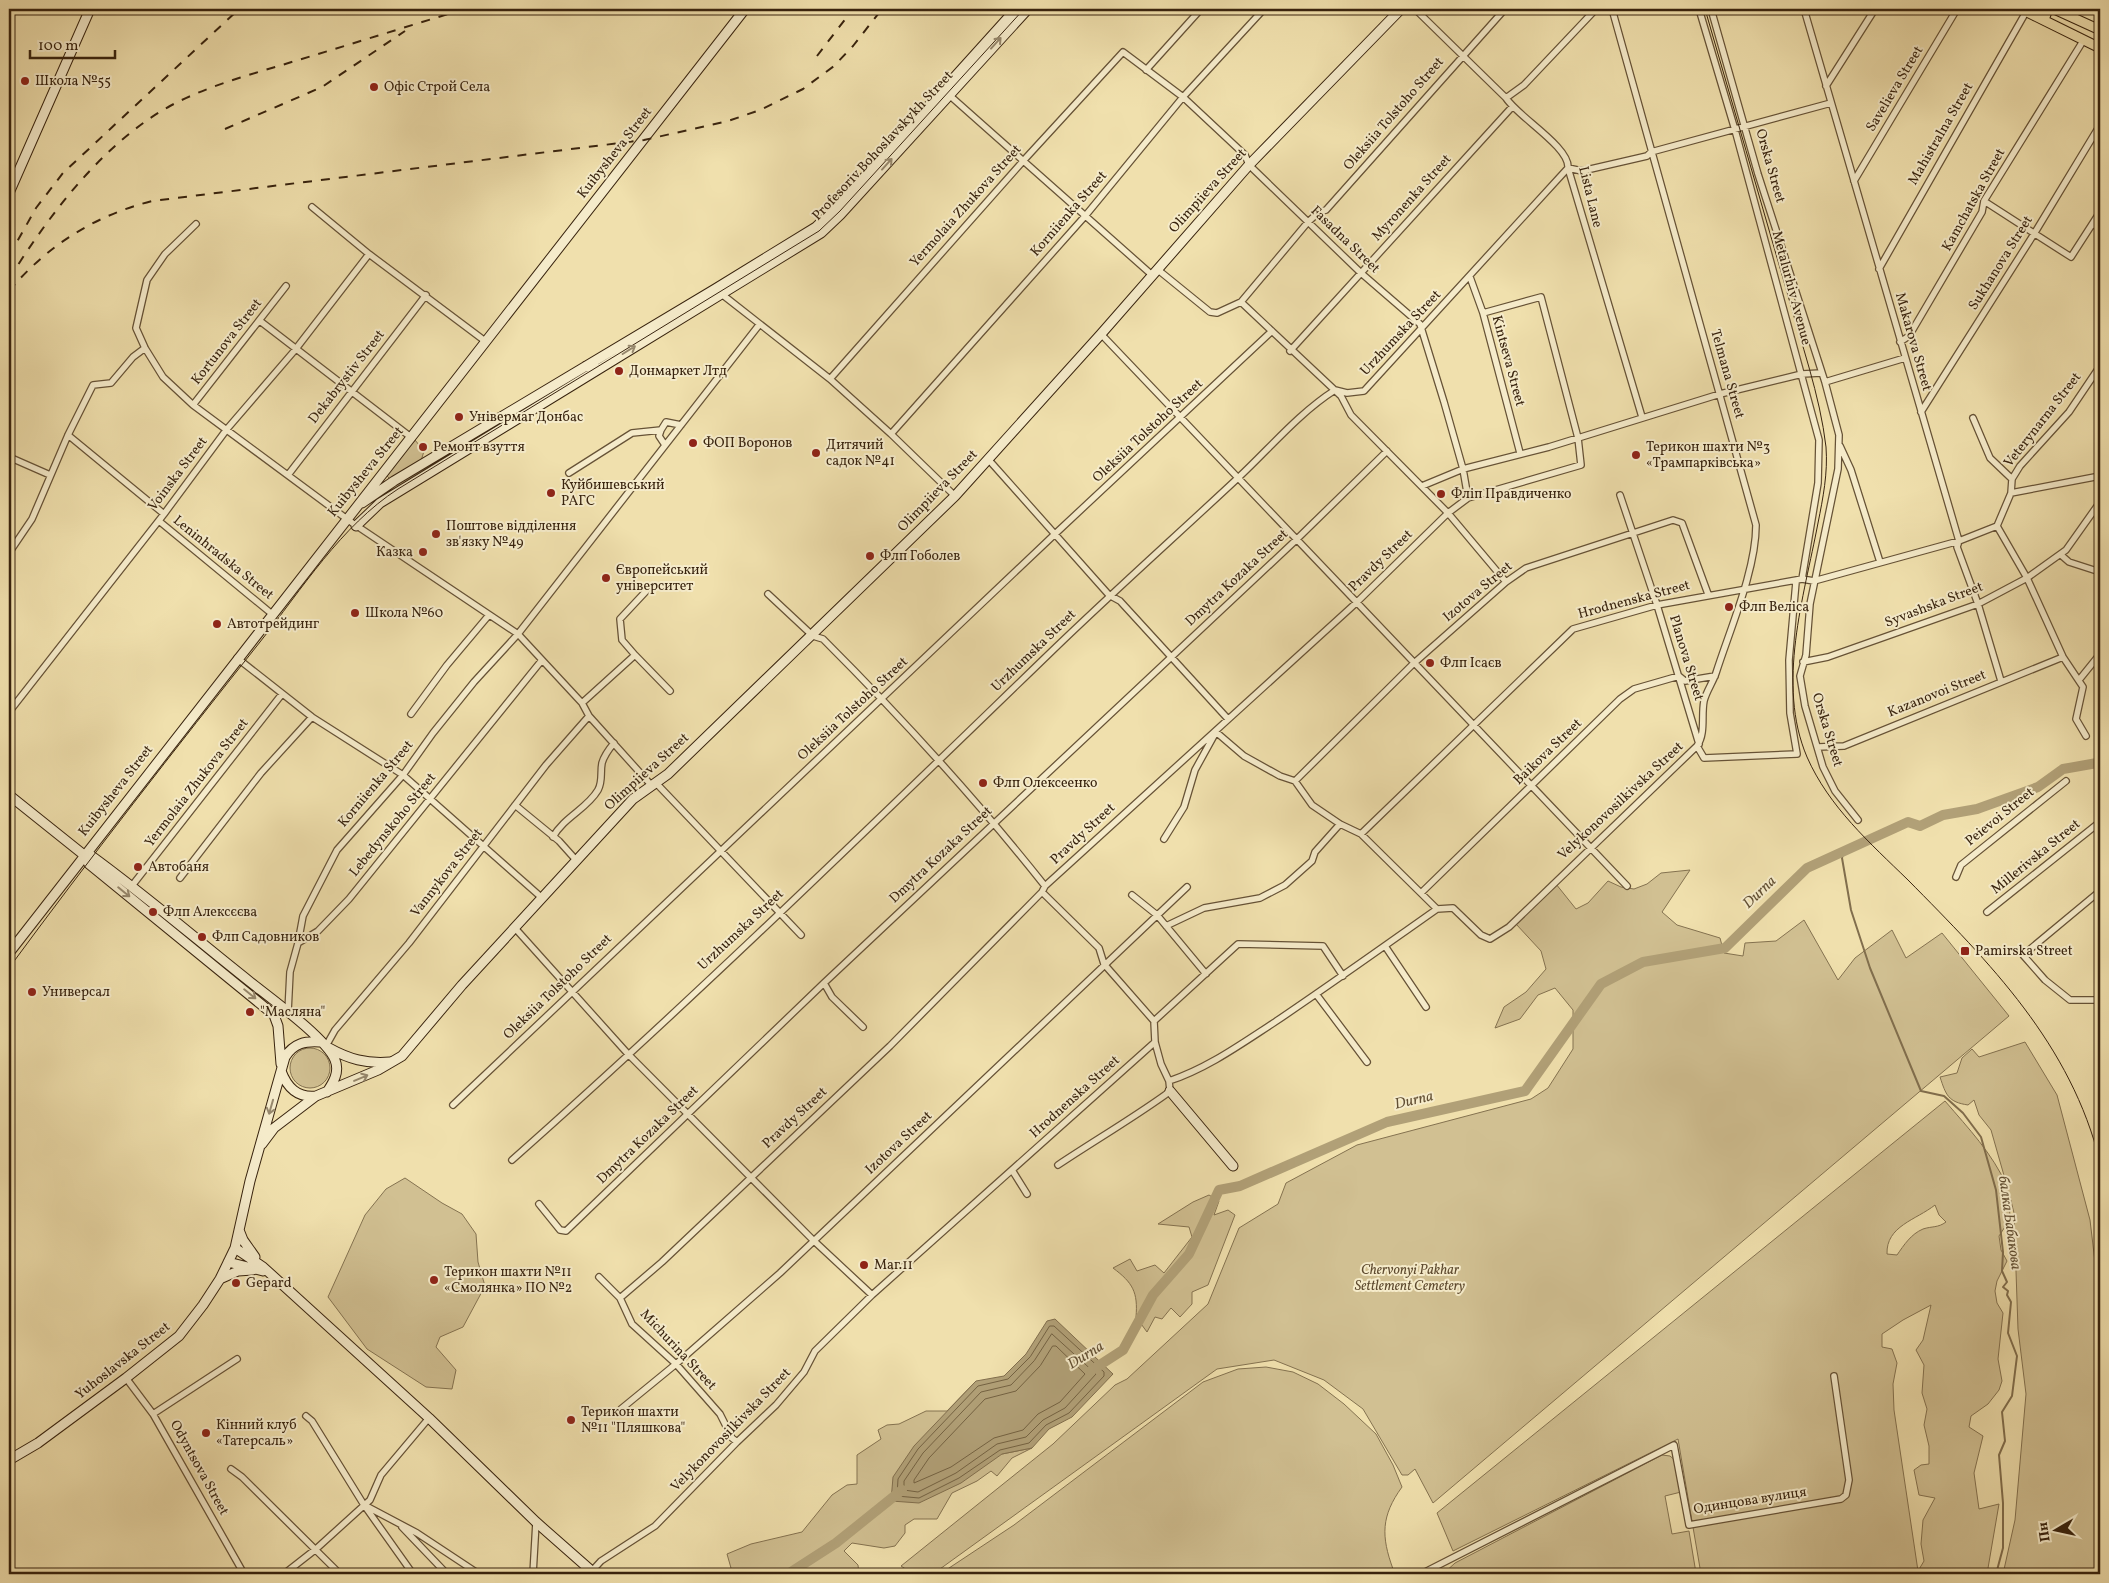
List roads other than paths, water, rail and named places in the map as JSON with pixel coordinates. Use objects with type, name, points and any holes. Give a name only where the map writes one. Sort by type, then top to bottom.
[{"type":"main road","points":[[9,193],[90,9]]},
{"type":"main road","name":"Kuibysheva Street","points":[[9,953],[85,858],[346,518],[412,438],[485,341],[745,9]]},
{"type":"main road","name":"Profesoriv Bohoslavskykh Street","points":[[945,92],[1016,9]]},
{"type":"main road","name":"Profesoriv Bohoslavskykh Street","points":[[356,526],[380,503],[599,369],[816,227],[945,92],[1028,9]]},
{"type":"main road","name":"Olimpiieva Street","points":[[395,1062],[541,897],[633,800],[668,774],[813,636],[955,496],[1101,334],[1249,165],[1401,9]]},
{"type":"main road","points":[[2028,12],[2045,17],[2048,9]]},
{"type":"main road","points":[[2052,25],[2048,18],[2056,10],[2100,30]]},
{"type":"main road","points":[[2028,12],[2100,48]]},
{"type":"main road","name":"Profesoriv Bohoslavskykh Street","points":[[356,507],[394,481],[586,366],[718,292]]},
{"type":"main road","points":[[586,366],[599,369]]},
{"type":"main road","points":[[9,795],[274,1015],[278,1026],[281,1069],[285,1080],[295,1092],[308,1097],[316,1096],[395,1062]]},
{"type":"main road","points":[[85,858],[90,855],[288,1012],[325,1045],[355,1061],[375,1064],[395,1062]]},
{"type":"main road","points":[[281,1069],[285,1057],[296,1045],[303,1042],[325,1045],[336,1061],[337,1069],[333,1084],[327,1092]]},
{"type":"main road","name":"Yuhoslavska Street","points":[[9,1460],[38,1443],[126,1378],[179,1336],[193,1320],[220,1279],[235,1248],[281,1069]]},
{"type":"main road","points":[[1170,1091],[1232,1166]]},
{"type":"main road","points":[[262,1144],[274,1128],[316,1096]]},
{"type":"main road","points":[[239,1228],[243,1240],[265,1271]]},
{"type":"main road","points":[[235,1248],[265,1271],[429,1418],[536,1522],[592,1573]]},
{"type":"main road","points":[[228,1262],[265,1271]]},
{"type":"main road","points":[[220,1279],[238,1272],[265,1271]]},
{"type":"street","points":[[1146,70],[1201,9]]},
{"type":"street","name":"Korniienka Street","points":[[891,434],[1086,215],[1183,98],[1264,9]]},
{"type":"street","name":"Lista Lane","points":[[1415,9],[1506,98],[1512,107],[1560,148],[1567,158],[1568,168],[1642,417]]},
{"type":"street","name":"Oleksiia Tolstoho Street","points":[[1241,302],[1308,222],[1318,212],[1326,210],[1505,9]]},
{"type":"street","points":[[1506,98],[1524,85],[1596,9]]},
{"type":"street","name":"Telmana Street","points":[[1612,9],[1756,525],[1751,560],[1743,589],[1715,676],[1704,700],[1702,736],[1698,745]]},
{"type":"street","name":"Metalurhiv Avenue","points":[[1699,9],[1819,440],[1820,461],[1802,579]]},
{"type":"street","name":"Orska Street","points":[[1711,9],[1758,174],[1825,382],[1840,446],[1851,470],[1880,562]]},
{"type":"street","name":"Makarova Street","points":[[1804,9],[1958,541],[1956,547],[1978,604],[2001,681]]},
{"type":"street","points":[[1826,86],[1875,9]]},
{"type":"street","name":"Savelieva Street","points":[[1854,181],[1957,9]]},
{"type":"street","name":"Mahistralna Street","points":[[1879,269],[2028,12]]},
{"type":"street","name":"Kamchatska Street","points":[[1900,342],[1909,336],[1949,271],[1982,212],[1984,201],[2083,41]]},
{"type":"street","name":"Fasadna Street","points":[[1123,52],[1183,98],[1246,156],[1249,165],[1361,273],[1420,324],[1463,469],[1468,498]]},
{"type":"street","name":"Yermolaia Zhukova Street","points":[[830,379],[1024,160],[1123,52]]},
{"type":"street","points":[[945,92],[1086,215],[1155,272],[1210,312],[1218,313],[1241,302],[1290,350],[1335,390],[1351,415],[1448,513],[1506,582]]},
{"type":"street","points":[[1568,168],[1582,171],[1647,156],[1651,152],[1831,103]]},
{"type":"street","name":"Myronenka Street","points":[[1290,350],[1512,107]]},
{"type":"street","name":"Sukhanova Street","points":[[1921,412],[2100,126]]},
{"type":"street","name":"Urzhumska Street","points":[[512,1160],[628,1054],[940,760],[1109,595],[1239,477],[1318,402],[1335,390],[1347,393],[1364,391],[1568,168]]},
{"type":"street","points":[[1984,201],[2071,257],[2100,212]]},
{"type":"street","points":[[312,207],[369,254],[485,341]]},
{"type":"street","name":"Kortunova Street","points":[[196,224],[165,254],[147,280],[136,328],[145,348],[163,377],[193,405],[286,286]]},
{"type":"street","points":[[2093,224],[2100,229]]},
{"type":"street","name":"Voinska Street","points":[[9,712],[159,521],[227,430],[295,350],[369,254]]},
{"type":"street","name":"Kintseva Street","points":[[1470,277],[1483,313],[1520,453]]},
{"type":"street","points":[[718,292],[830,379],[891,434],[955,496]]},
{"type":"street","name":"Dekabrystiv Street","points":[[288,475],[426,295]]},
{"type":"street","points":[[1483,313],[1541,297],[1578,438]]},
{"type":"street","points":[[260,321],[295,350],[412,438]]},
{"type":"street","points":[[518,634],[759,325]]},
{"type":"street","name":"Oleksiia Tolstoho Street","points":[[453,1106],[571,991],[1272,332]]},
{"type":"street","points":[[1101,334],[1182,416],[1413,664],[1627,886]]},
{"type":"street","points":[[9,553],[32,519],[68,435],[93,385],[111,383],[133,357],[145,348]]},
{"type":"street","points":[[1825,382],[1905,358]]},
{"type":"street","name":"Veterynarna Street","points":[[1997,526],[2011,493],[2012,479],[2020,466],[2069,412],[2100,366]]},
{"type":"street","points":[[1422,486],[1463,469],[1578,438],[1720,394],[1802,374],[1821,373]]},
{"type":"street","points":[[193,405],[356,526],[518,634],[582,703],[589,716],[614,743],[801,935]]},
{"type":"street","points":[[1973,418],[1990,458],[2012,479]]},
{"type":"street","points":[[665,445],[660,436],[666,422],[681,425]]},
{"type":"street","points":[[569,473],[632,433],[661,430]]},
{"type":"street","name":"Leninhradska Street","points":[[68,435],[164,514]]},
{"type":"street","name":"Pravdy Street","points":[[620,1298],[662,1262],[890,1046],[1043,889],[1356,603],[1448,513],[1468,498],[1581,465],[1578,438]]},
{"type":"street","name":"Orska Street","points":[[1840,446],[1832,502],[1814,581],[1810,604],[1806,655],[1800,676],[1810,728],[1824,767],[1835,791],[1858,820]]},
{"type":"street","name":"Dmytra Kozaka Street","points":[[539,1204],[560,1230],[566,1231],[824,984],[1387,452]]},
{"type":"street","points":[[9,457],[50,475]]},
{"type":"street","points":[[988,459],[1109,595],[1120,601],[1228,719]]},
{"type":"street","points":[[2011,493],[2098,476]]},
{"type":"street","name":"Planova Street","points":[[1620,495],[1657,605],[1698,745]]},
{"type":"street","name":"Syvashska Street","points":[[1803,662],[1828,657],[1978,604],[2027,578],[2061,555],[2072,545],[2100,502]]},
{"type":"street","name":"Izotova Street","points":[[1295,781],[1413,664],[1506,582],[1526,568],[1673,520],[1682,522],[1708,594]]},
{"type":"street","name":"Leninhradska Street","points":[[159,521],[272,614]]},
{"type":"street","points":[[1802,579],[1814,581],[1958,541],[1997,526],[2027,578],[2063,657],[2082,687],[2076,719],[2086,736]]},
{"type":"street","points":[[2061,555],[2069,562],[2100,572]]},
{"type":"street","name":"Hrodnenska Street","points":[[1361,834],[1574,629],[1657,605],[1708,594],[1796,582],[1802,579]]},
{"type":"street","name":"Velykonovosilkivska Street","points":[[1437,909],[1453,908],[1481,935],[1490,939],[1509,927],[1698,745],[1704,758],[1797,754],[1790,713],[1789,660],[1796,582]]},
{"type":"street","points":[[649,588],[620,619],[622,640],[670,691]]},
{"type":"street","points":[[768,594],[813,636],[823,639],[940,760],[994,823],[1043,889],[1099,948],[1104,964],[1154,1021],[1155,1042],[1161,1064],[1169,1081],[1170,1091],[1122,1126],[1102,1136],[1058,1165]]},
{"type":"street","points":[[411,714],[447,665],[489,615]]},
{"type":"street","name":"Korniienka Street","points":[[298,943],[303,916],[337,850],[403,775],[433,733],[474,682],[518,634]]},
{"type":"street","points":[[2078,680],[2100,654]]},
{"type":"street","points":[[582,703],[635,655]]},
{"type":"street","name":"Kazanovoi Street","points":[[1818,747],[1844,746],[2063,657]]},
{"type":"street","points":[[237,658],[312,716],[403,775],[482,847],[541,897]]},
{"type":"street","name":"Lebedynskoho Street","points":[[298,943],[318,931],[349,899],[542,660]]},
{"type":"street","name":"Baikova Street","points":[[1421,893],[1620,699],[1634,689],[1679,676],[1686,681],[1715,676]]},
{"type":"street","name":"Yermolaia Zhukova Street","points":[[131,887],[282,694]]},
{"type":"street","points":[[180,878],[261,773],[312,716]]},
{"type":"street","name":"Vannykova Street","points":[[325,1045],[335,1030],[409,943],[482,847],[589,716]]},
{"type":"street","points":[[1164,839],[1184,807],[1195,770],[1216,732],[1244,756],[1280,776],[1295,781],[1312,805],[1340,824],[1361,834],[1437,909],[1343,976],[1208,1064],[1169,1081]]},
{"type":"street","points":[[553,837],[567,819],[576,814],[598,790],[602,781],[602,762],[614,743]]},
{"type":"street","name":"Peievoi Street","points":[[1956,877],[1961,865],[2066,781]]},
{"type":"street","points":[[515,806],[553,837],[576,860]]},
{"type":"street","name":"Millerivska Street","points":[[1987,912],[2100,822]]},
{"type":"street","points":[[1166,926],[1204,908],[1260,898],[1285,885],[1312,861],[1315,852],[1340,824]]},
{"type":"street","name":"Izotova Street","points":[[621,1409],[780,1274],[813,1240],[1187,887]]},
{"type":"street","points":[[2100,891],[2023,955],[2044,980],[2070,1000],[2100,1000]]},
{"type":"street","points":[[1132,895],[1157,915],[1206,974]]},
{"type":"street","points":[[514,927],[628,1054],[750,1178],[872,1295]]},
{"type":"street","points":[[288,1012],[290,972],[298,943]]},
{"type":"street","points":[[1154,1021],[1238,944],[1323,946],[1343,976]]},
{"type":"street","points":[[1385,946],[1426,1007]]},
{"type":"street","points":[[824,984],[832,997],[864,1027]]},
{"type":"street","points":[[1316,994],[1367,1062]]},
{"type":"street","name":"Hrodnenska Street","points":[[1012,1170],[1155,1042]]},
{"type":"street","points":[[1012,1170],[1027,1194]]},
{"type":"street","name":"Velykonovosilkivska Street","points":[[592,1573],[601,1561],[655,1526],[776,1405],[804,1372],[815,1351],[872,1295],[1012,1170]]},
{"type":"street","name":"Michurina Street","points":[[599,1277],[620,1298],[632,1324],[676,1364],[720,1414],[732,1438],[737,1442]]},
{"type":"street","points":[[153,1414],[237,1359]]},
{"type":"street","name":"Одинцова вулиця","points":[[1421,1574],[1674,1445],[1689,1524],[1841,1500],[1846,1495],[1849,1480],[1834,1376]]},
{"type":"street","name":"Odyntsova Street","points":[[126,1378],[153,1414],[244,1574]]},
{"type":"street","points":[[306,1416],[312,1421],[364,1505],[413,1574]]},
{"type":"street","points":[[284,1574],[316,1549],[370,1500],[381,1475],[429,1418]]},
{"type":"street","name":"Odyntsova Street","points":[[232,1469],[340,1574]]},
{"type":"street","points":[[364,1505],[438,1546],[479,1574]]},
{"type":"street","points":[[397,1522],[447,1574]]},
{"type":"street","points":[[534,1574],[536,1522]]},
{"type":"street","points":[[428,1554],[438,1546]]},
{"type":"water","points":[[1055,1319],[1113,1374],[1072,1417],[1049,1429],[1032,1448],[1002,1454],[961,1483],[919,1503],[891,1501],[893,1477],[914,1446],[976,1381],[1004,1376],[1026,1354],[1047,1321]]},
{"type":"waterway","name":"Durna","points":[[1092,1370],[1123,1350],[1153,1295],[1189,1254],[1219,1190],[1240,1186],[1387,1122],[1525,1091],[1601,984],[1643,962],[1725,948],[1807,868],[1908,822],[1920,826],[1943,815],[1977,809],[2038,787],[2063,769],[2100,761]]},
{"type":"waterway","name":"балка Бабакова","points":[[1844,850],[1842,858],[1851,910],[1870,968],[1921,1091],[1944,1096],[1963,1113],[1981,1137],[1996,1190],[2003,1252],[2002,1271],[2007,1282],[2003,1287],[2008,1291],[2007,1295],[2011,1302],[2008,1333],[2017,1356],[2012,1396],[2002,1412],[2005,1441],[1999,1455],[2003,1503],[2003,1548],[1996,1574]]},
{"type":"waterway","name":"Durna","points":[[788,1574],[836,1543],[902,1490]]},
{"type":"tram line","points":[[9,968],[307,580],[358,521],[398,489],[819,231],[840,211],[1024,9]]},
{"type":"tram line","points":[[1705,9],[1810,369],[1826,447],[1826,476],[1800,610],[1793,670],[1794,700],[1798,729],[1807,757],[1816,775],[1839,808],[1865,838],[1969,942],[2024,1008],[2048,1043],[2069,1080],[2087,1119],[2100,1162]]},
{"type":"railway","points":[[9,256],[36,208],[63,173],[239,9]]},
{"type":"railway","points":[[9,279],[42,230],[79,182],[122,140],[145,121],[170,106],[231,80],[465,9]]},
{"type":"railway","points":[[817,56],[853,9]]},
{"type":"railway","points":[[9,291],[40,260],[73,234],[111,215],[152,201],[644,140],[728,121],[760,110],[803,89],[834,66],[853,46],[882,9]]},
{"type":"railway","points":[[225,129],[322,87],[405,31]]},
{"type":"place","name":"Школа №55","points":[[25,81]]},
{"type":"place","name":"Офіс Строй Села","points":[[374,87]]},
{"type":"place","name":"Донмаркет Лтд","points":[[619,371]]},
{"type":"place","name":"Універмаг Донбас","points":[[459,417]]},
{"type":"place","name":"ФОП Воронов","points":[[693,443]]},
{"type":"place","name":"Ремонт взуття","points":[[423,447]]},
{"type":"place","name":"Дитячий садок №41","points":[[816,453]]},
{"type":"place","name":"Терикон шахти №3 «Трампарківська»","points":[[1636,455]]},
{"type":"place","name":"Куйбишевський РАГС","points":[[551,493]]},
{"type":"place","name":"Фліп Правдиченко","points":[[1441,494]]},
{"type":"place","name":"Поштове відділення зв'язку №49","points":[[436,534]]},
{"type":"place","name":"Казка","points":[[423,552]]},
{"type":"place","name":"Флп Гоболев","points":[[870,556]]},
{"type":"place","name":"Європейський університет","points":[[606,578]]},
{"type":"place","name":"Флп Веліса","points":[[1729,607]]},
{"type":"place","name":"Школа №60","points":[[355,613]]},
{"type":"place","name":"Автотрейдинг","points":[[217,624]]},
{"type":"place","name":"Флп Ісаєв","points":[[1430,663]]},
{"type":"place","name":"Флп Олексеенко","points":[[983,783]]},
{"type":"place","name":"Автобаня","points":[[138,867]]},
{"type":"place","name":"Флп Алексєєва","points":[[153,912]]},
{"type":"place","name":"Флп Садовников","points":[[202,937]]},
{"type":"place","name":"Pamirska Street","points":[[1965,951]]},
{"type":"place","name":"Универсал","points":[[32,992]]},
{"type":"place","name":"\"Масляна\"","points":[[250,1012]]},
{"type":"place","name":"Маг.11","points":[[864,1265]]},
{"type":"place","name":"Терикон шахти №11 «Смолянка» ПО №2","points":[[434,1280]]},
{"type":"place","name":"Gepard","points":[[236,1283]]},
{"type":"place","name":"Терикон шахти №11 \"Пляшкова\"","points":[[571,1420]]},
{"type":"place","name":"Кінний клуб «Татерсаль»","points":[[206,1433]]},
{"type":"park label","name":"Chervonyi Pakhar Settlement Cemetery","points":[[1410,1278]]}]
